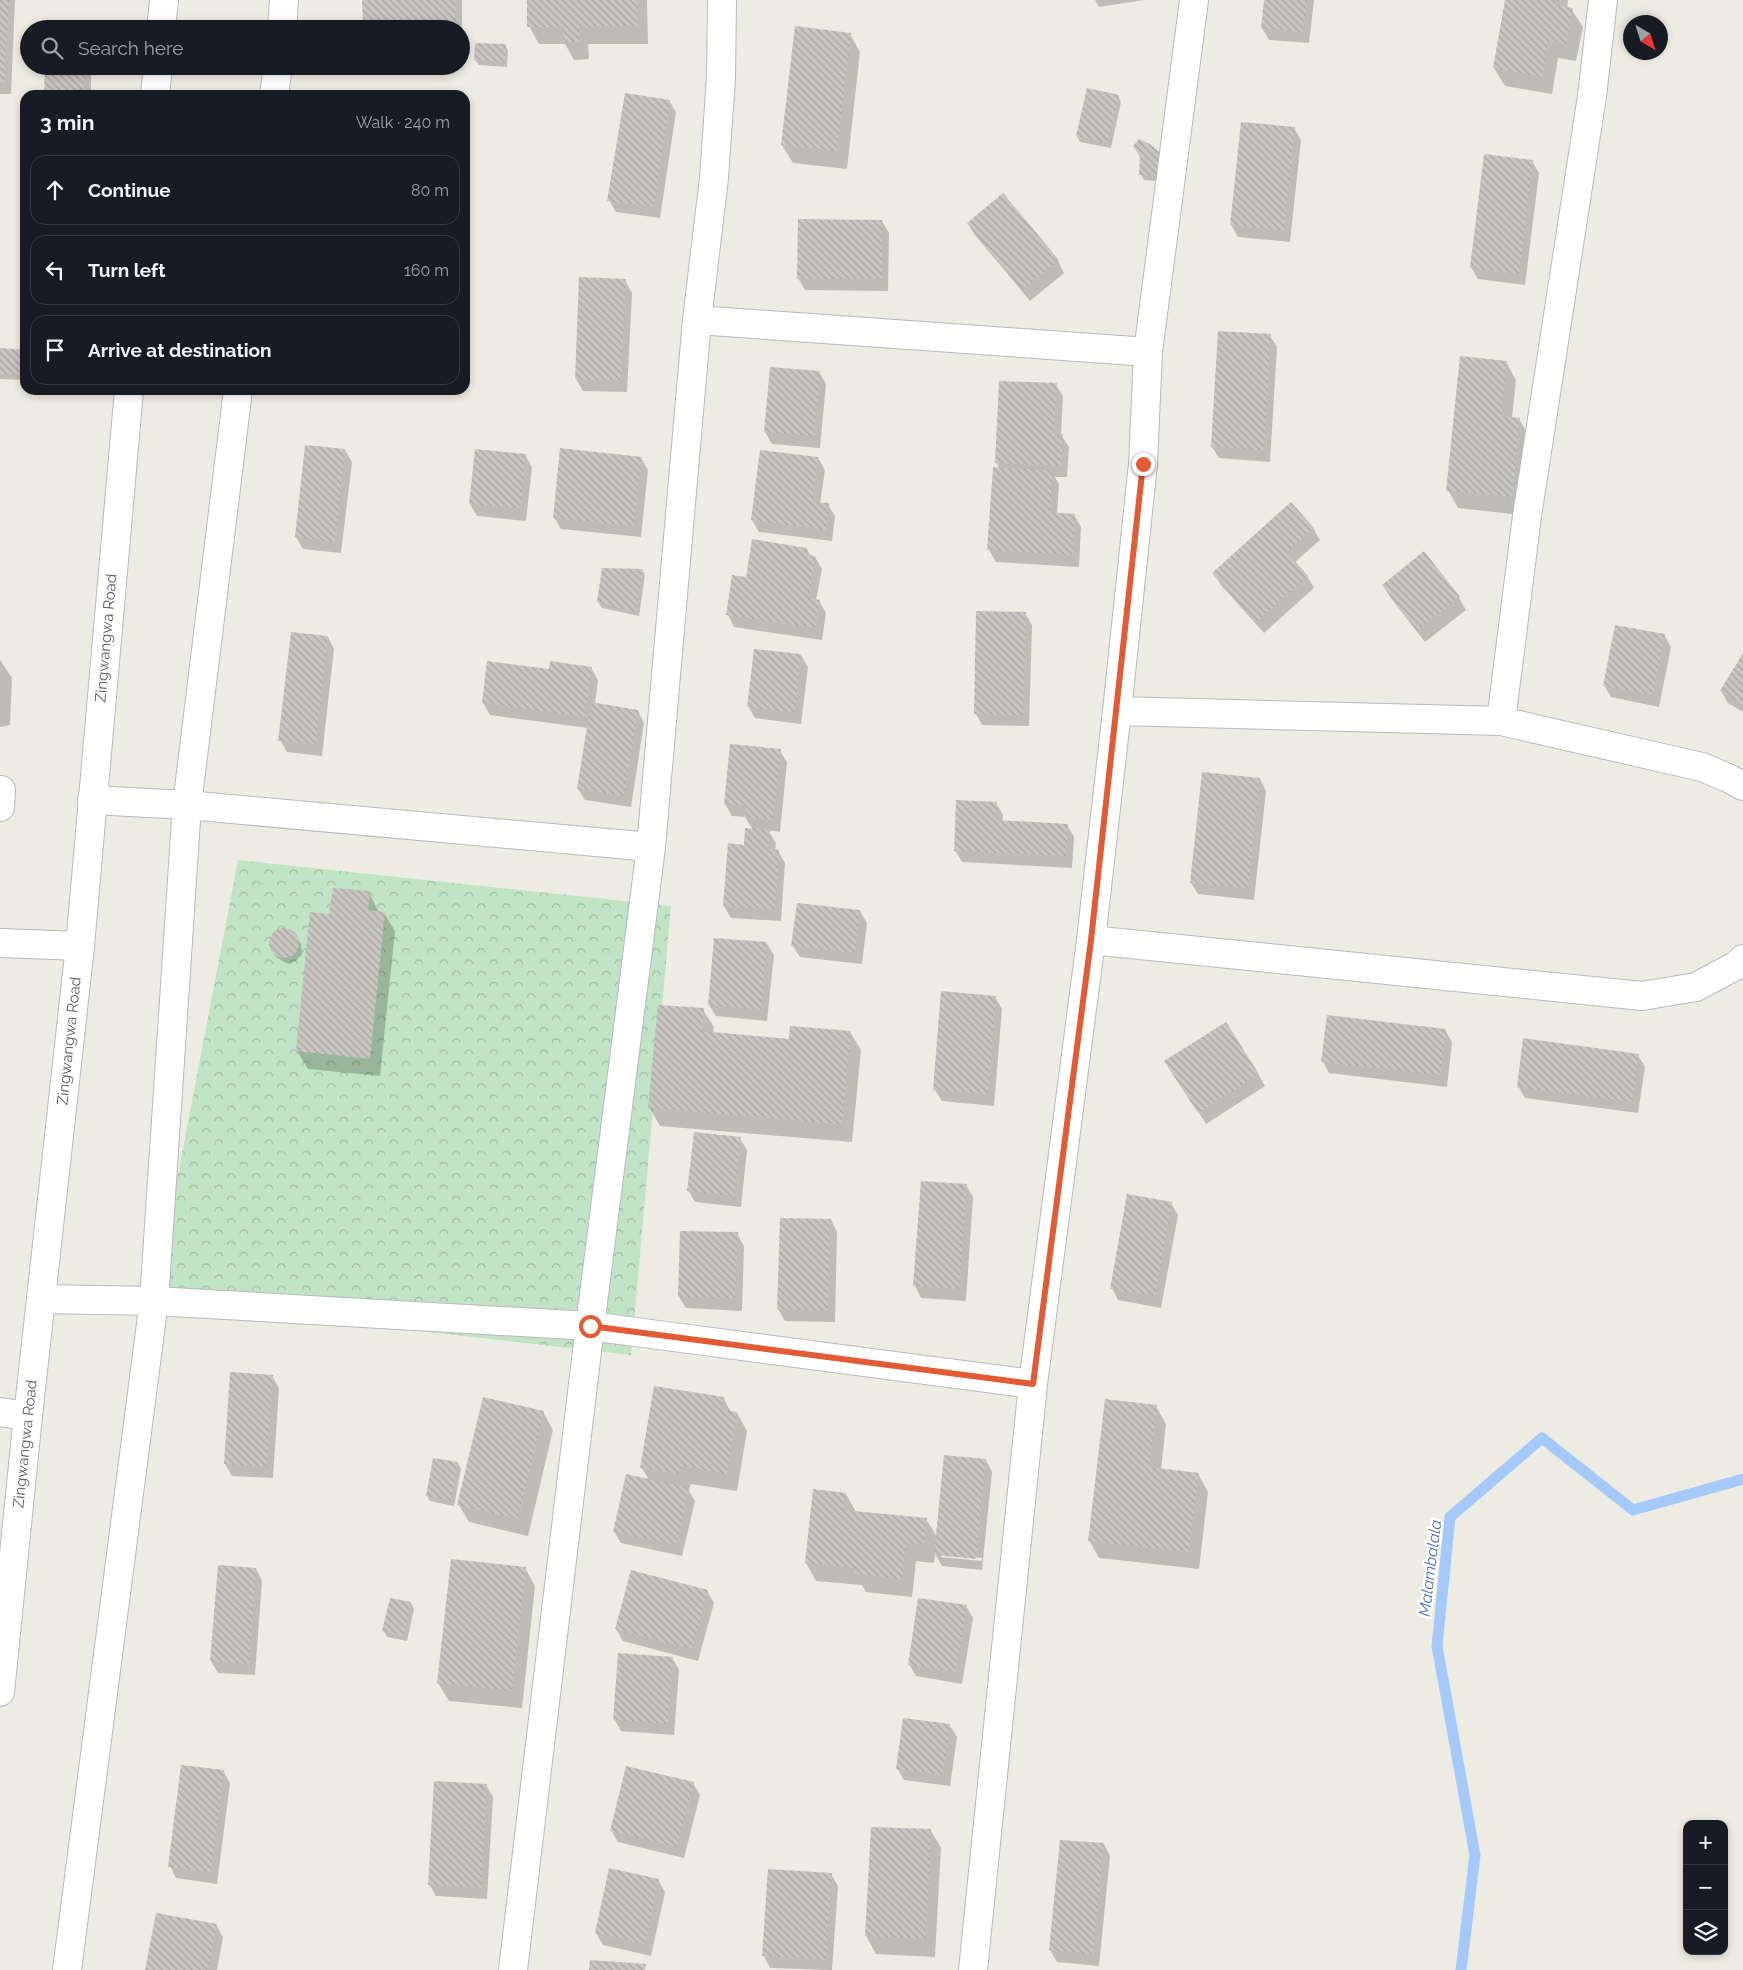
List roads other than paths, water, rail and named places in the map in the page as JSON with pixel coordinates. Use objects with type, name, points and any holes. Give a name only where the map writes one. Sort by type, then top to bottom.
[{"type":"street","points":[[162,20],[164,0]]},
{"type":"street","points":[[283,20],[284,0]]},
{"type":"street","points":[[513,1970],[590,1326],[651,847],[697,320],[714,178],[721,78],[722,0]]},
{"type":"street","points":[[973,1970],[1033,1384],[1091,940],[1117,711],[1143,464],[1148,352],[1194,0]]},
{"type":"street","points":[[1501,721],[1527,516],[1592,96],[1604,0]]},
{"type":"street","points":[[156,90],[157,75]]},
{"type":"street","points":[[275,90],[277,75]]},
{"type":"street","points":[[697,320],[1148,352]]},
{"type":"street","name":"Zingwangwa Road","points":[[0,1692],[28,1416],[80,946],[129,395]]},
{"type":"street","points":[[67,1970],[154,1301],[188,804],[237,395]]},
{"type":"street","points":[[1117,711],[1501,721],[1702,767],[1743,786]]},
{"type":"street","points":[[92,800],[188,804],[651,847]]},
{"type":"street","points":[[1091,940],[1642,996],[1696,987],[1737,965],[1743,959]]},
{"type":"street","points":[[0,943],[80,946]]},
{"type":"street","points":[[41,1298],[154,1301],[590,1326],[1033,1384]]},
{"type":"street","points":[[0,1412],[28,1416]]},
{"type":"waterway","name":"Malambalala","points":[[1461,1970],[1475,1855],[1437,1646],[1450,1517],[1542,1438],[1633,1510],[1743,1479]]}]
